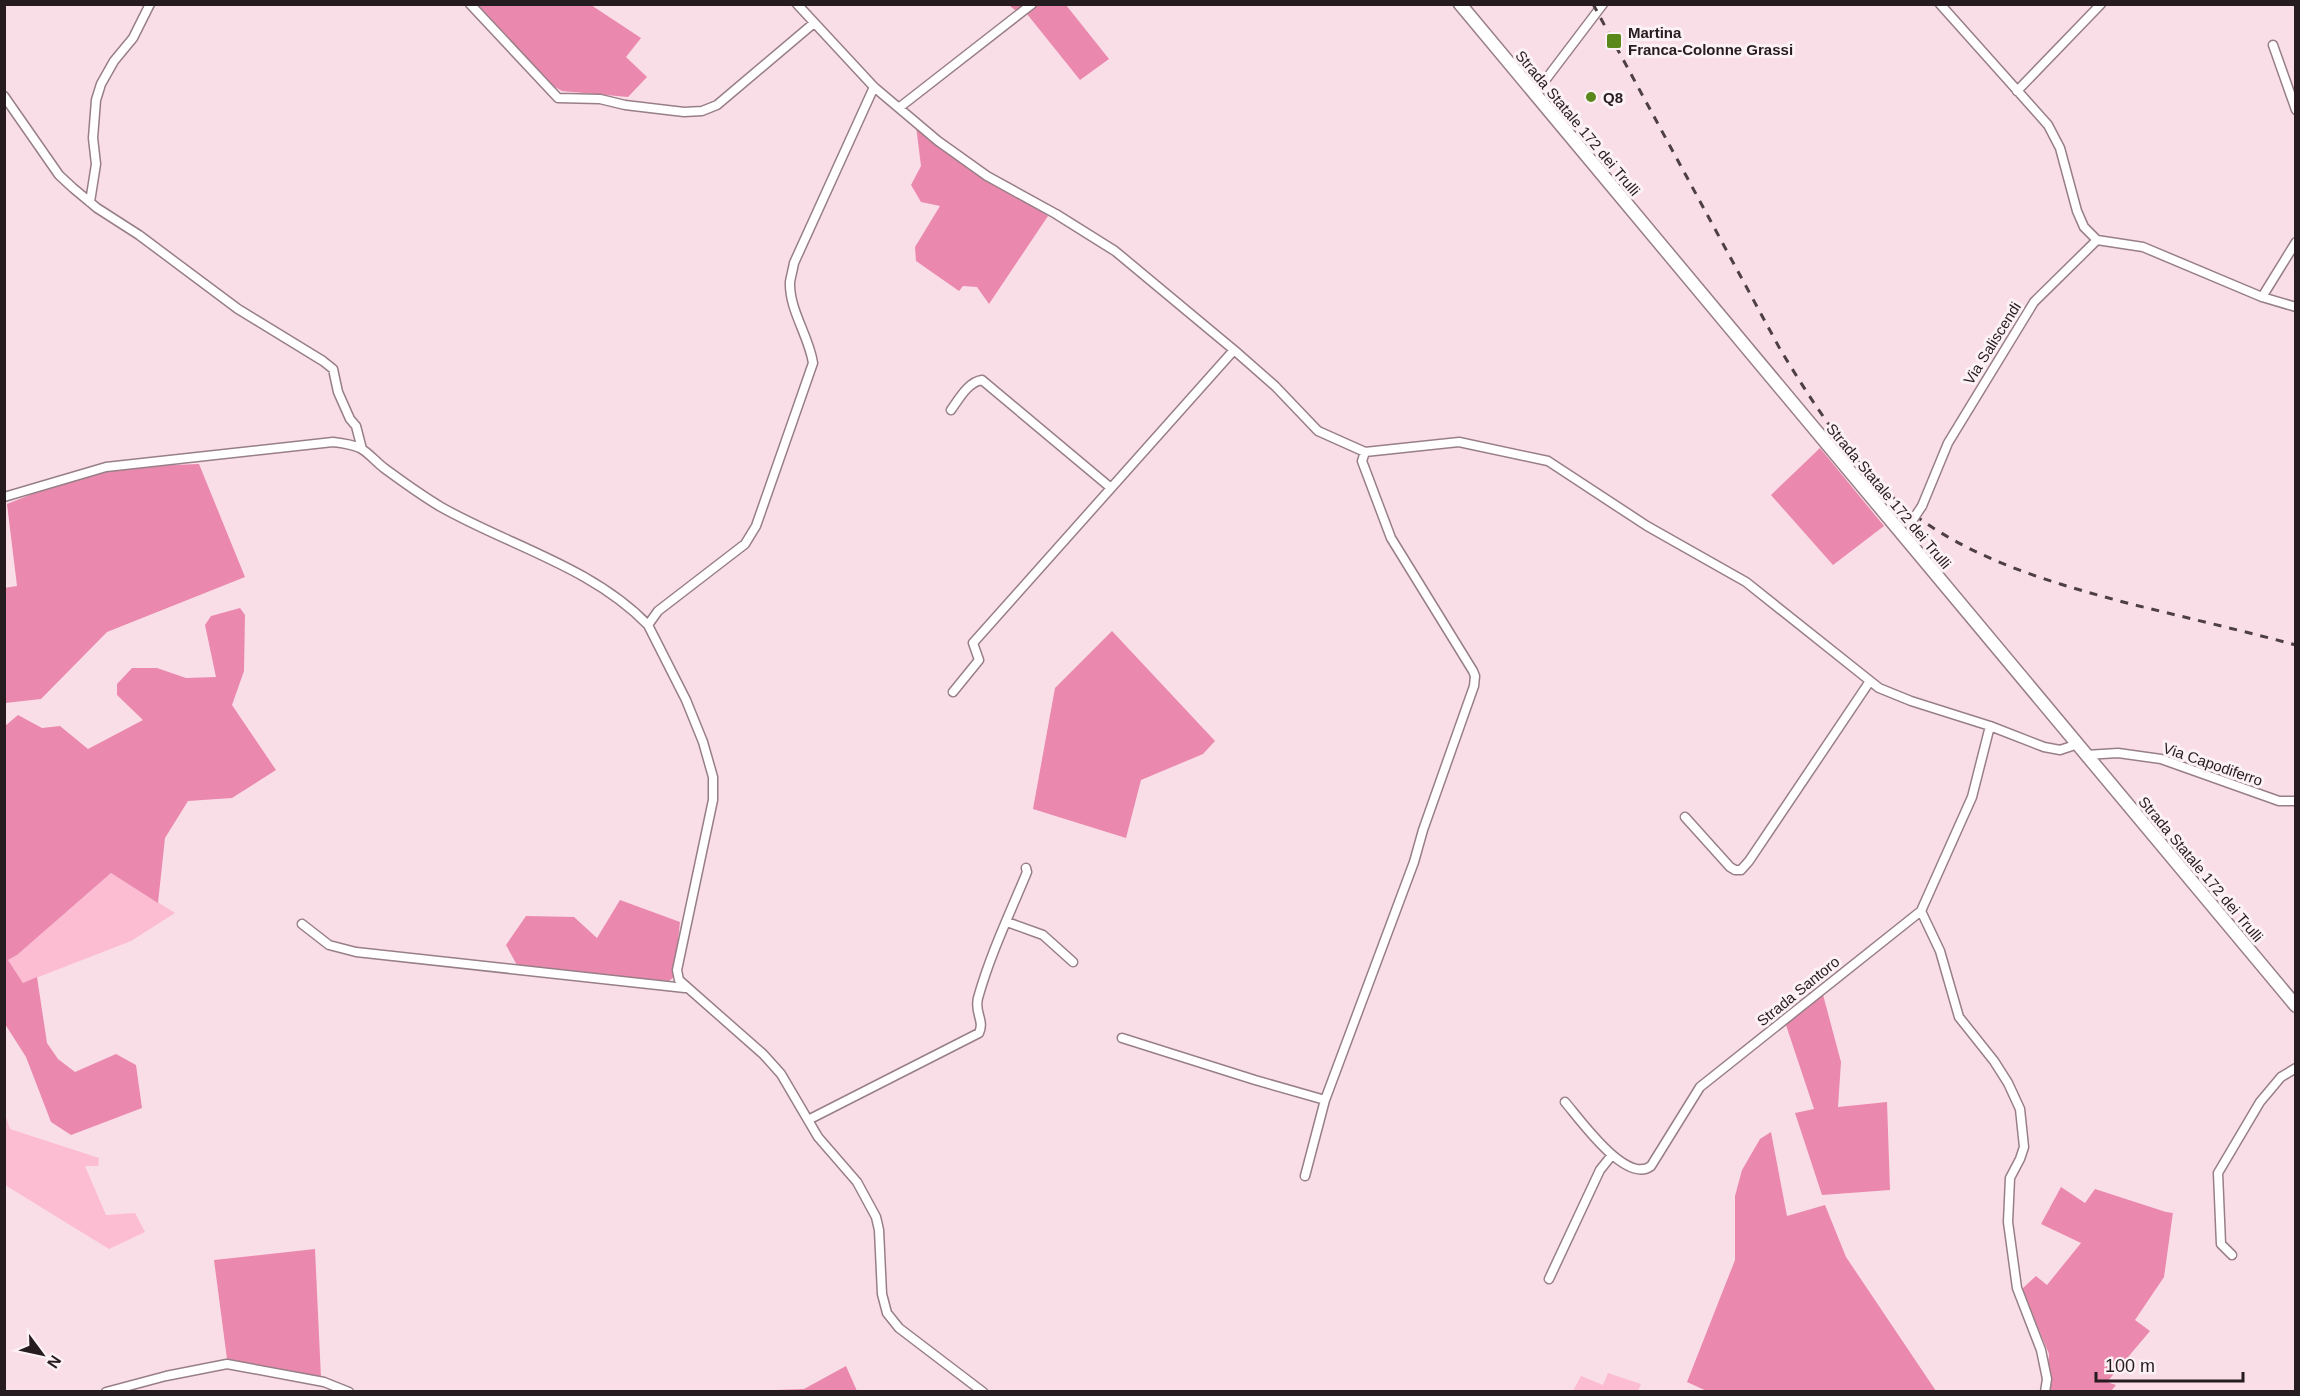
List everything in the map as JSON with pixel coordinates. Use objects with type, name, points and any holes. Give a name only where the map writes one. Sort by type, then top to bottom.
[{"type":"main road","name":"Strada Statale 172 dei Trulli","points":[[1460,4],[2295,1006]]},
{"type":"street","points":[[90,202],[96,164],[93,138],[96,100],[101,84],[114,61],[133,39],[150,4]]},
{"type":"street","points":[[470,4],[558,99],[600,99],[625,105],[684,112],[702,111],[717,105],[814,23]]},
{"type":"street","points":[[797,4],[874,87],[938,141],[987,176],[1056,214],[1115,251],[1234,350],[1275,387],[1318,431],[1365,452],[1459,442],[1548,461],[1647,526],[1746,582],[1879,688],[2044,747],[2060,750],[2078,744]]},
{"type":"street","points":[[900,108],[1032,4]]},
{"type":"street","points":[[1534,95],[1603,4]]},
{"type":"street","points":[[1940,4],[2048,125],[2060,148],[2077,211],[2084,227],[2097,240],[2143,247],[2262,297],[2295,307]]},
{"type":"street","points":[[2017,91],[2101,4]]},
{"type":"street","points":[[2272,45],[2295,110]]},
{"type":"street","points":[[648,625],[658,610],[745,544],[762,512],[813,363],[811,348],[793,302],[790,282],[794,263],[874,87]]},
{"type":"street","points":[[4,96],[59,175],[90,202],[140,235],[238,309],[333,369],[338,392],[350,419],[356,426],[362,449]]},
{"type":"street","name":"Via Saliscendi","points":[[1858,482],[1880,491],[1908,521],[1912,521],[1922,506],[1948,443],[2034,302],[2097,240]]},
{"type":"street","points":[[2262,297],[2295,242]]},
{"type":"street","points":[[953,692],[979,660],[973,643],[1234,350]]},
{"type":"street","points":[[951,410],[969,386],[975,381],[982,380],[1112,488]]},
{"type":"street","points":[[4,497],[106,467],[333,442],[362,449],[411,489],[470,523],[570,569],[604,589],[648,625],[686,700],[703,742],[713,777],[713,800],[677,970],[679,980],[743,1035],[781,1074],[818,1137],[856,1182],[876,1217],[879,1230],[882,1294],[886,1313],[899,1328],[983,1392]]},
{"type":"street","points":[[1305,1176],[1324,1100],[1414,862],[1475,681],[1473,671],[1391,538],[1362,461],[1365,452]]},
{"type":"street","points":[[1685,817],[1730,867],[1741,870],[1870,681]]},
{"type":"street","name":"Strada Santoro","points":[[1566,1102],[1612,1155],[1632,1167],[1646,1169],[1701,1087],[1921,911],[1972,797],[1990,726]]},
{"type":"street","name":"Via Capodiferro","points":[[2086,755],[2118,753],[2161,759],[2279,801],[2295,801]]},
{"type":"street","points":[[808,1120],[979,1033],[982,1026],[976,1011],[977,1002],[1027,872],[1026,868]]},
{"type":"street","points":[[1921,911],[1927,919],[1940,951],[1959,1017],[1994,1061],[2008,1083],[2020,1109],[2024,1147],[2010,1178],[2007,1222],[2018,1288],[2041,1350],[2046,1379],[2045,1392]]},
{"type":"street","points":[[1007,922],[1043,935],[1073,962]]},
{"type":"street","points":[[302,924],[329,945],[356,952],[686,988]]},
{"type":"street","points":[[1122,1038],[1324,1100]]},
{"type":"street","points":[[2232,1256],[2221,1244],[2218,1173],[2265,1095],[2281,1077],[2295,1068]]},
{"type":"street","points":[[1549,1279],[1600,1170],[1612,1155]]},
{"type":"street","points":[[106,1392],[165,1376],[226,1364],[315,1380],[349,1392]]},
{"type":"shaded area","points":[[478,5],[591,5],[641,38],[626,57],[647,77],[628,97],[562,91],[548,83]]},
{"type":"shaded area","points":[[1009,5],[1066,5],[1109,59],[1080,80],[1027,14],[1016,11]]},
{"type":"shaded area","points":[[916,126],[1048,216],[989,304],[977,287],[963,286],[959,291],[916,261],[915,247],[940,206],[921,202],[911,185],[921,166]]},
{"type":"shaded area","points":[[1820,448],[1884,526],[1833,565],[1771,495]]},
{"type":"shaded area","points":[[199,464],[245,577],[107,632],[41,699],[5,703],[4,588],[17,586],[7,504],[98,468]]},
{"type":"shaded area","points":[[240,608],[245,615],[244,671],[232,705],[276,770],[232,798],[188,801],[165,838],[158,903],[111,873],[17,955],[8,960],[23,983],[37,977],[47,1043],[58,1059],[75,1072],[116,1054],[136,1065],[142,1108],[71,1135],[51,1122],[26,1057],[5,1024],[5,726],[18,715],[42,728],[60,726],[88,749],[143,720],[117,695],[117,684],[132,668],[157,668],[186,678],[216,677],[205,625],[211,616]]},
{"type":"shaded area","points":[[1112,631],[1215,741],[1203,754],[1141,780],[1126,838],[1033,809],[1055,688]]},
{"type":"shaded area","points":[[111,873],[175,913],[131,941],[23,983],[8,960],[17,955]]},
{"type":"shaded area","points":[[620,900],[680,922],[674,977],[669,981],[518,967],[506,945],[526,916],[574,917],[597,938]]},
{"type":"shaded area","points":[[1822,991],[1841,1062],[1838,1107],[1887,1102],[1890,1190],[1822,1195],[1795,1113],[1814,1109],[1785,1022]]},
{"type":"shaded area","points":[[5,1114],[10,1129],[99,1158],[98,1166],[85,1166],[106,1215],[135,1213],[145,1232],[109,1249],[5,1185]]},
{"type":"shaded area","points":[[1771,1132],[1787,1216],[1825,1205],[1846,1257],[1936,1391],[1709,1392],[1687,1382],[1735,1260],[1735,1196],[1742,1170],[1760,1139]]},
{"type":"shaded area","points":[[2061,1187],[2085,1203],[2095,1189],[2173,1213],[2164,1277],[2135,1320],[2150,1331],[2107,1382],[2116,1385],[2111,1391],[2046,1391],[2049,1354],[2022,1289],[2036,1276],[2047,1285],[2081,1243],[2041,1224]]},
{"type":"shaded area","points":[[315,1249],[321,1378],[227,1359],[214,1260]]},
{"type":"shaded area","points":[[846,1366],[857,1391],[745,1391],[804,1389]]},
{"type":"shaded area","points":[[1608,1373],[1641,1384],[1638,1391],[1573,1391],[1581,1376],[1603,1385]]},
{"type":"railway","points":[[1593,4],[1780,349],[1841,441],[1886,491],[1939,532],[1999,562],[2030,574],[2127,603],[2296,645]]},
{"type":"place","name":"Martina Franca-Colonne Grassi","points":[[1614,41]]},
{"type":"place","name":"Q8","points":[[1591,97]]}]
